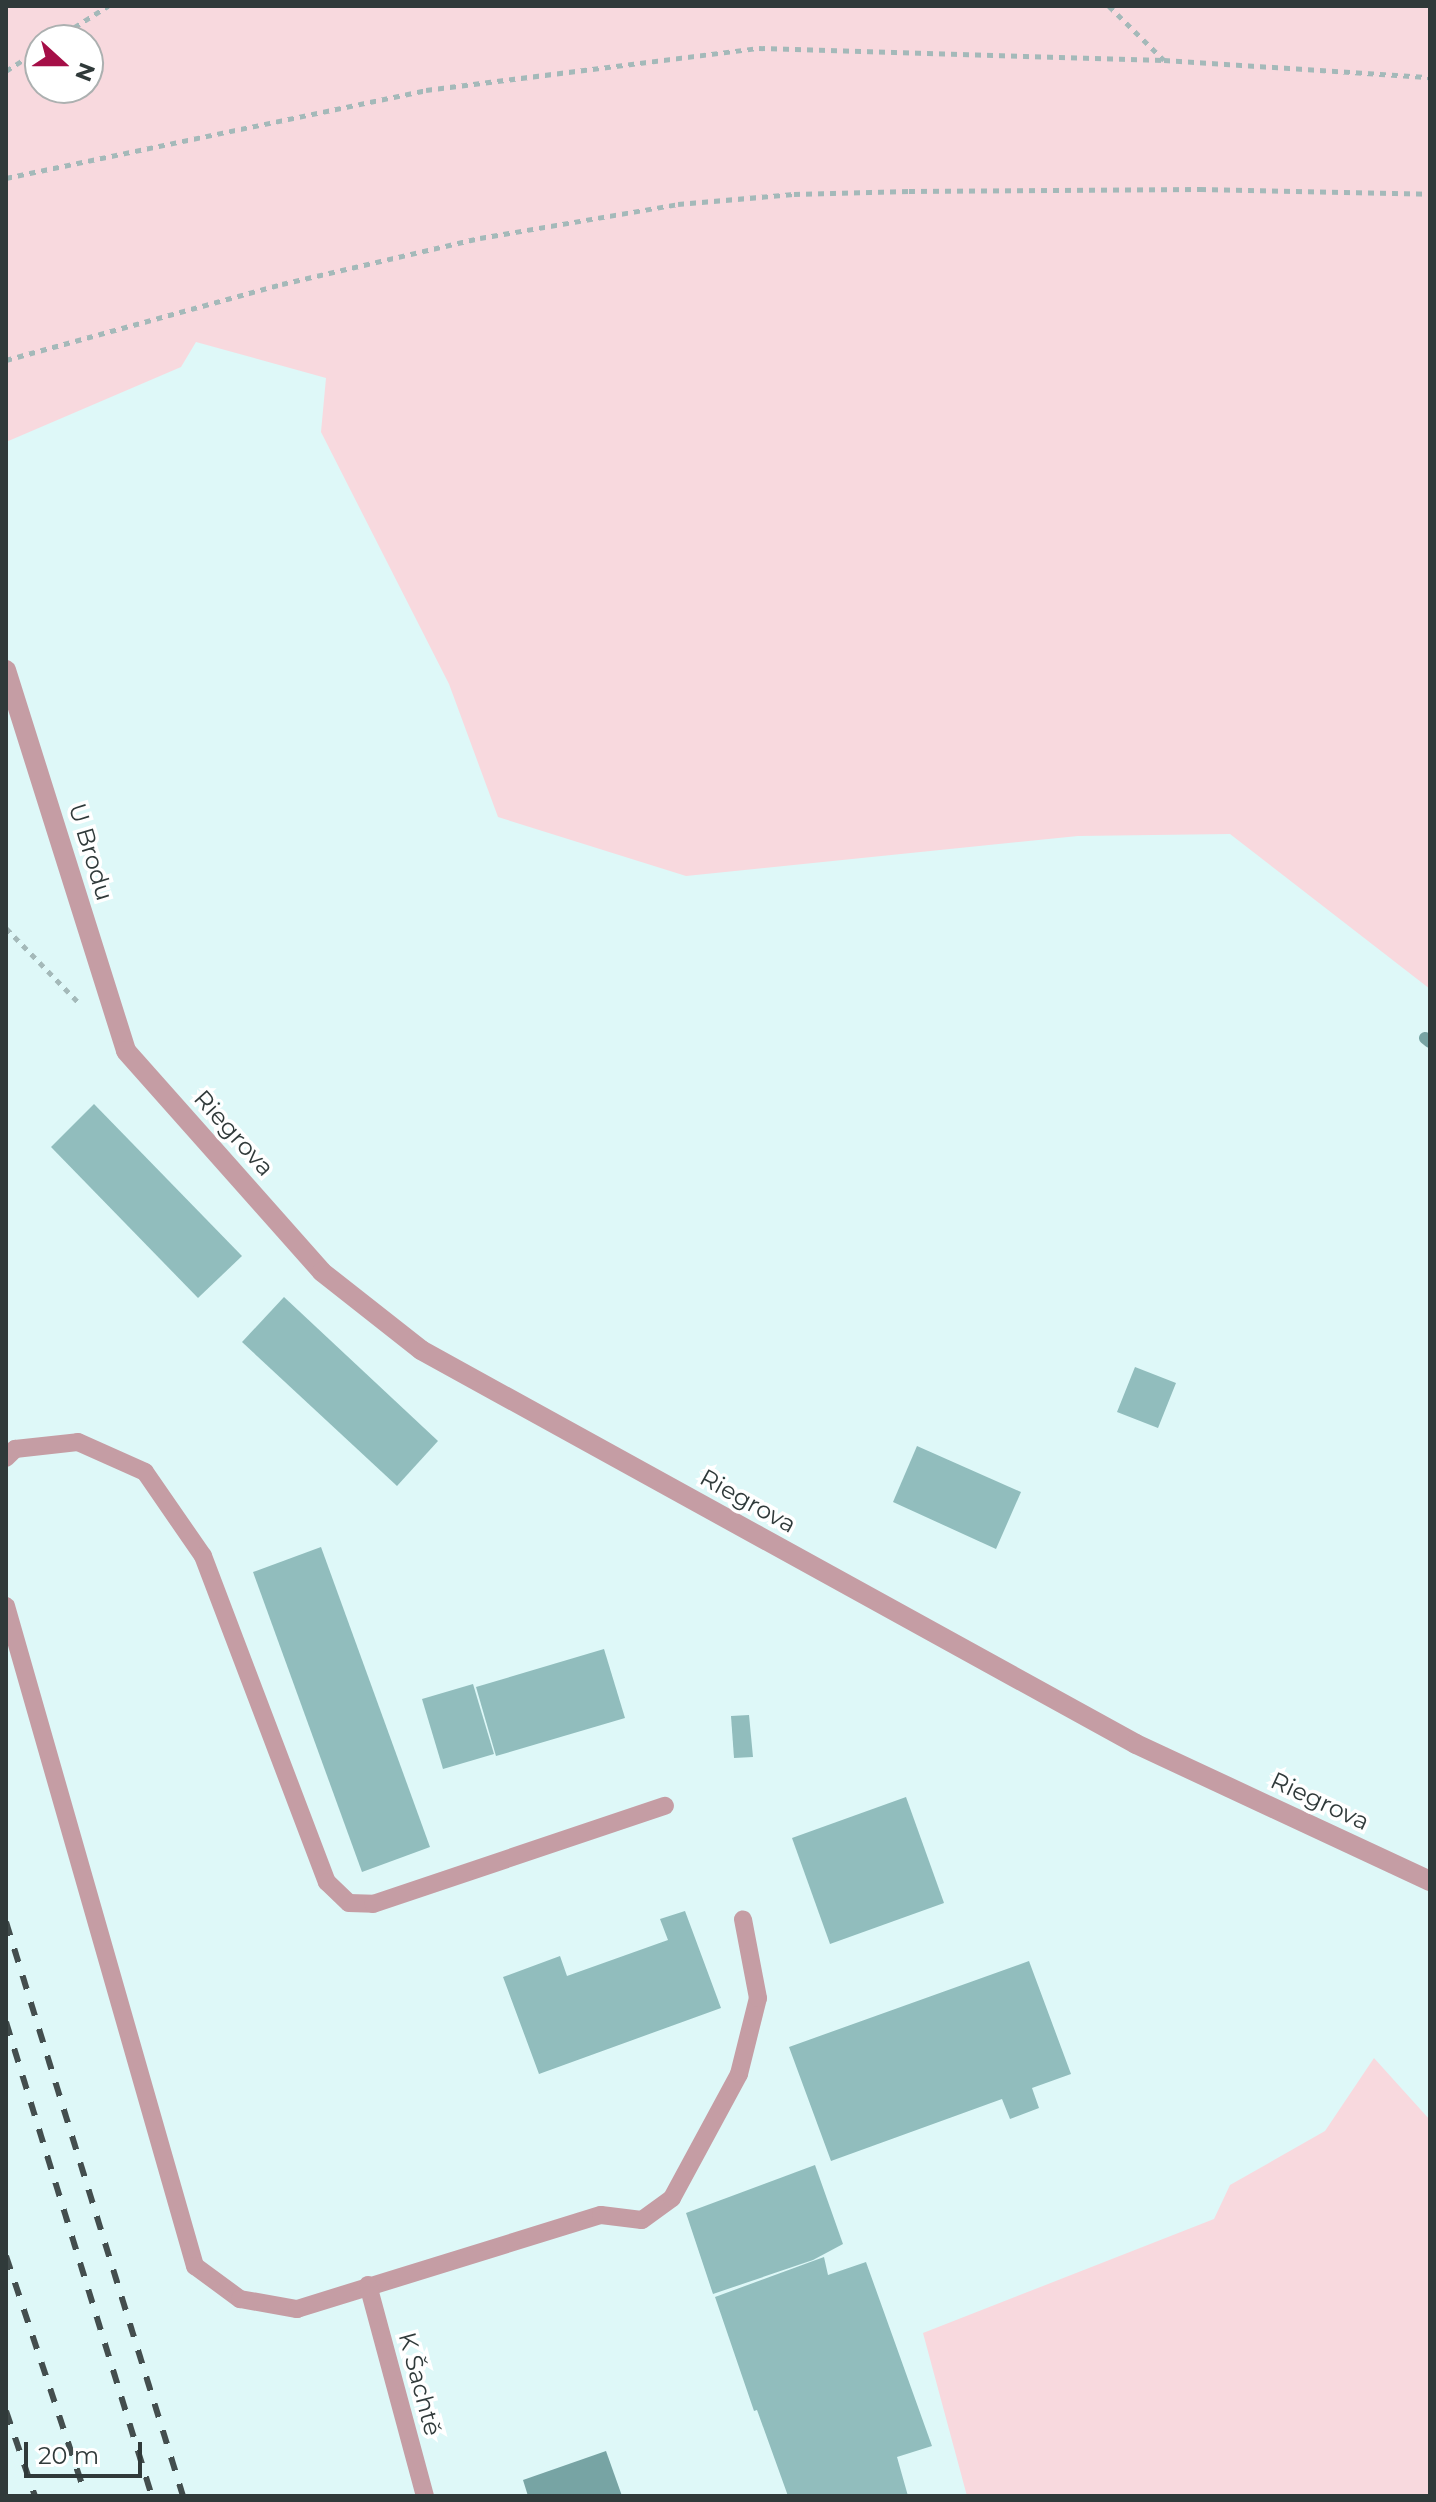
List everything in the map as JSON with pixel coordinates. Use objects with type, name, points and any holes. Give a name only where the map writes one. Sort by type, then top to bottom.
[{"type":"street","name":"U Brodu","points":[[6,670],[126,1051]]},
{"type":"street","name":"Riegrova","points":[[126,1051],[322,1272],[421,1350],[1136,1744],[1430,1881]]},
{"type":"lane","points":[[6,1458],[15,1449],[78,1442],[145,1472],[203,1556],[327,1882],[349,1903],[373,1904],[665,1806]]},
{"type":"lane","points":[[6,1606],[195,2266],[240,2299],[297,2309],[601,2215],[642,2220],[672,2198],[739,2074],[758,1998],[743,1919]]},
{"type":"lane","name":"K Šachtě","points":[[368,2285],[425,2496]]},
{"type":"path","points":[[79,24],[108,6]]},
{"type":"path","points":[[1109,6],[1164,60]]},
{"type":"path","points":[[6,178],[426,90],[759,48],[1164,60],[1430,77]]},
{"type":"path","points":[[6,71],[24,59]]},
{"type":"path","points":[[6,360],[282,284],[449,245],[678,204],[794,194],[909,191],[1200,189],[1430,194]]},
{"type":"path","points":[[6,928],[82,1006]]},
{"type":"shaded area","points":[[6,6],[1430,6],[1430,989],[1230,834],[1078,836],[686,876],[498,817],[449,684],[321,432],[326,378],[196,342],[181,367],[6,442]]},
{"type":"shaded area","points":[[1374,2058],[1430,2120],[1430,2496],[967,2496],[923,2333],[1214,2219],[1230,2185],[1325,2131]]},
{"type":"water","points":[[606,2451],[622,2496],[528,2496],[523,2480]]},
{"type":"building","points":[[94,1104],[242,1256],[198,1298],[51,1147]]},
{"type":"building","points":[[284,1297],[438,1441],[397,1486],[242,1342]]},
{"type":"building","points":[[1135,1367],[1176,1383],[1158,1428],[1117,1412]]},
{"type":"building","points":[[917,1446],[1021,1492],[996,1549],[893,1502]]},
{"type":"building","points":[[321,1547],[430,1847],[362,1872],[253,1572]]},
{"type":"building","points":[[604,1649],[625,1718],[496,1756],[476,1687]]},
{"type":"building","points":[[473,1684],[494,1754],[443,1769],[422,1699]]},
{"type":"building","points":[[749,1715],[753,1757],[734,1758],[731,1716]]},
{"type":"building","points":[[906,1797],[944,1903],[830,1944],[792,1838]]},
{"type":"building","points":[[685,1911],[721,2008],[539,2074],[503,1977],[560,1956],[567,1976],[668,1940],[660,1919]]},
{"type":"building","points":[[1029,1961],[1071,2074],[1032,2088],[1039,2108],[1010,2119],[1002,2099],[831,2161],[789,2047]]},
{"type":"building","points":[[815,2165],[843,2244],[813,2260],[713,2294],[686,2213]]},
{"type":"building","points":[[824,2257],[828,2275],[866,2262],[932,2446],[897,2457],[908,2496],[788,2496],[757,2410],[754,2411],[715,2297]]},
{"type":"waterway","points":[[1425,1038],[1430,1042]]},
{"type":"railway","points":[[6,1922],[183,2496]]},
{"type":"railway","points":[[6,2022],[152,2496]]},
{"type":"railway","points":[[6,2256],[86,2496]]},
{"type":"railway","points":[[6,2411],[35,2496]]}]
